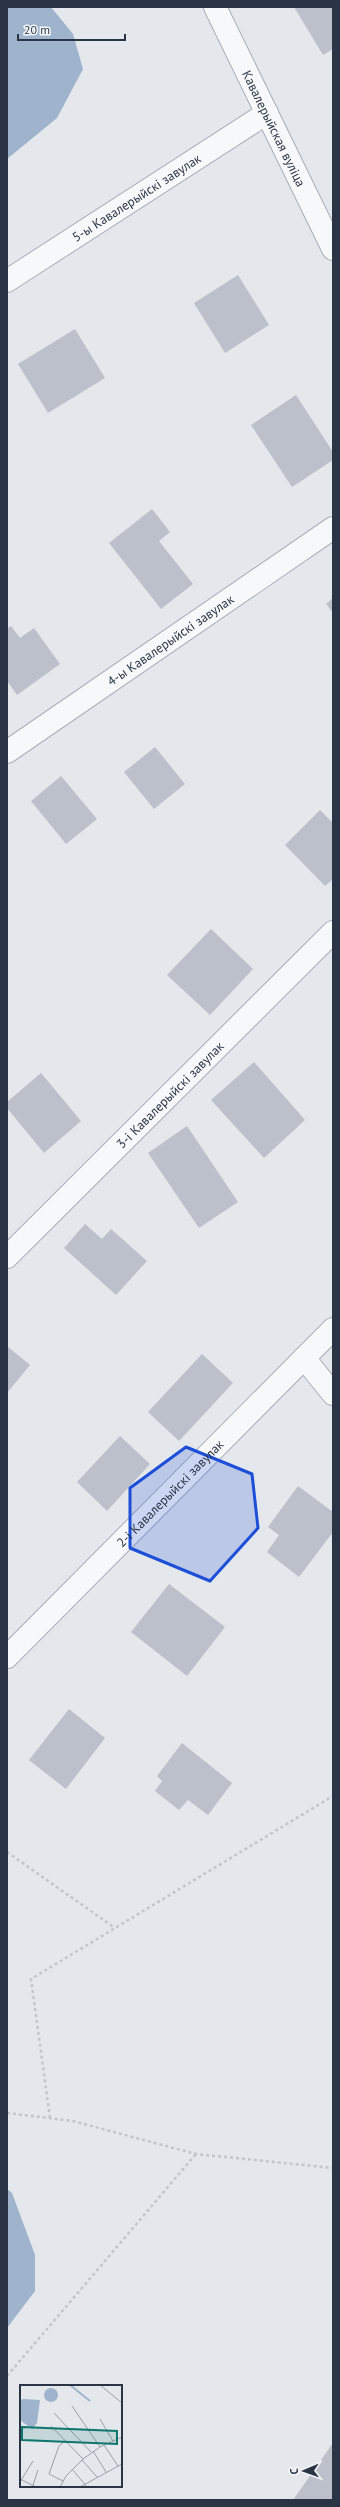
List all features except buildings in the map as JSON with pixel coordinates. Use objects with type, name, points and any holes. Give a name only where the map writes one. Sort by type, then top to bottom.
[{"type":"street","name":"Кавалерыйская вуліца","points":[[215,7],[333,249]]},
{"type":"street","name":"5-ы Кавалерыйскі завулак","points":[[7,281],[267,114]]},
{"type":"street","name":"4-ы Кавалерыйскі завулак","points":[[7,752],[333,528]]},
{"type":"street","name":"3-і Кавалерыйскі завулак","points":[[7,1257],[333,932]]},
{"type":"street","name":"2-і Кавалерыйскі завулак","points":[[7,1657],[333,1328]]},
{"type":"street","points":[[304,1358],[333,1394]]},
{"type":"path","points":[[50,2118],[31,1979],[333,1796]]},
{"type":"path","points":[[7,1852],[115,1928]]},
{"type":"path","points":[[7,2113],[73,2121],[196,2154],[333,2168]]},
{"type":"path","points":[[7,2376],[196,2154]]},
{"type":"highlighted area","points":[[186,1447],[252,1474],[258,1528],[210,1581],[130,1548],[130,1488]]},
{"type":"water","points":[[7,7],[51,7],[73,34],[83,69],[57,118],[7,159]]},
{"type":"water","points":[[7,2189],[12,2193],[35,2255],[35,2291],[7,2328]]}]
